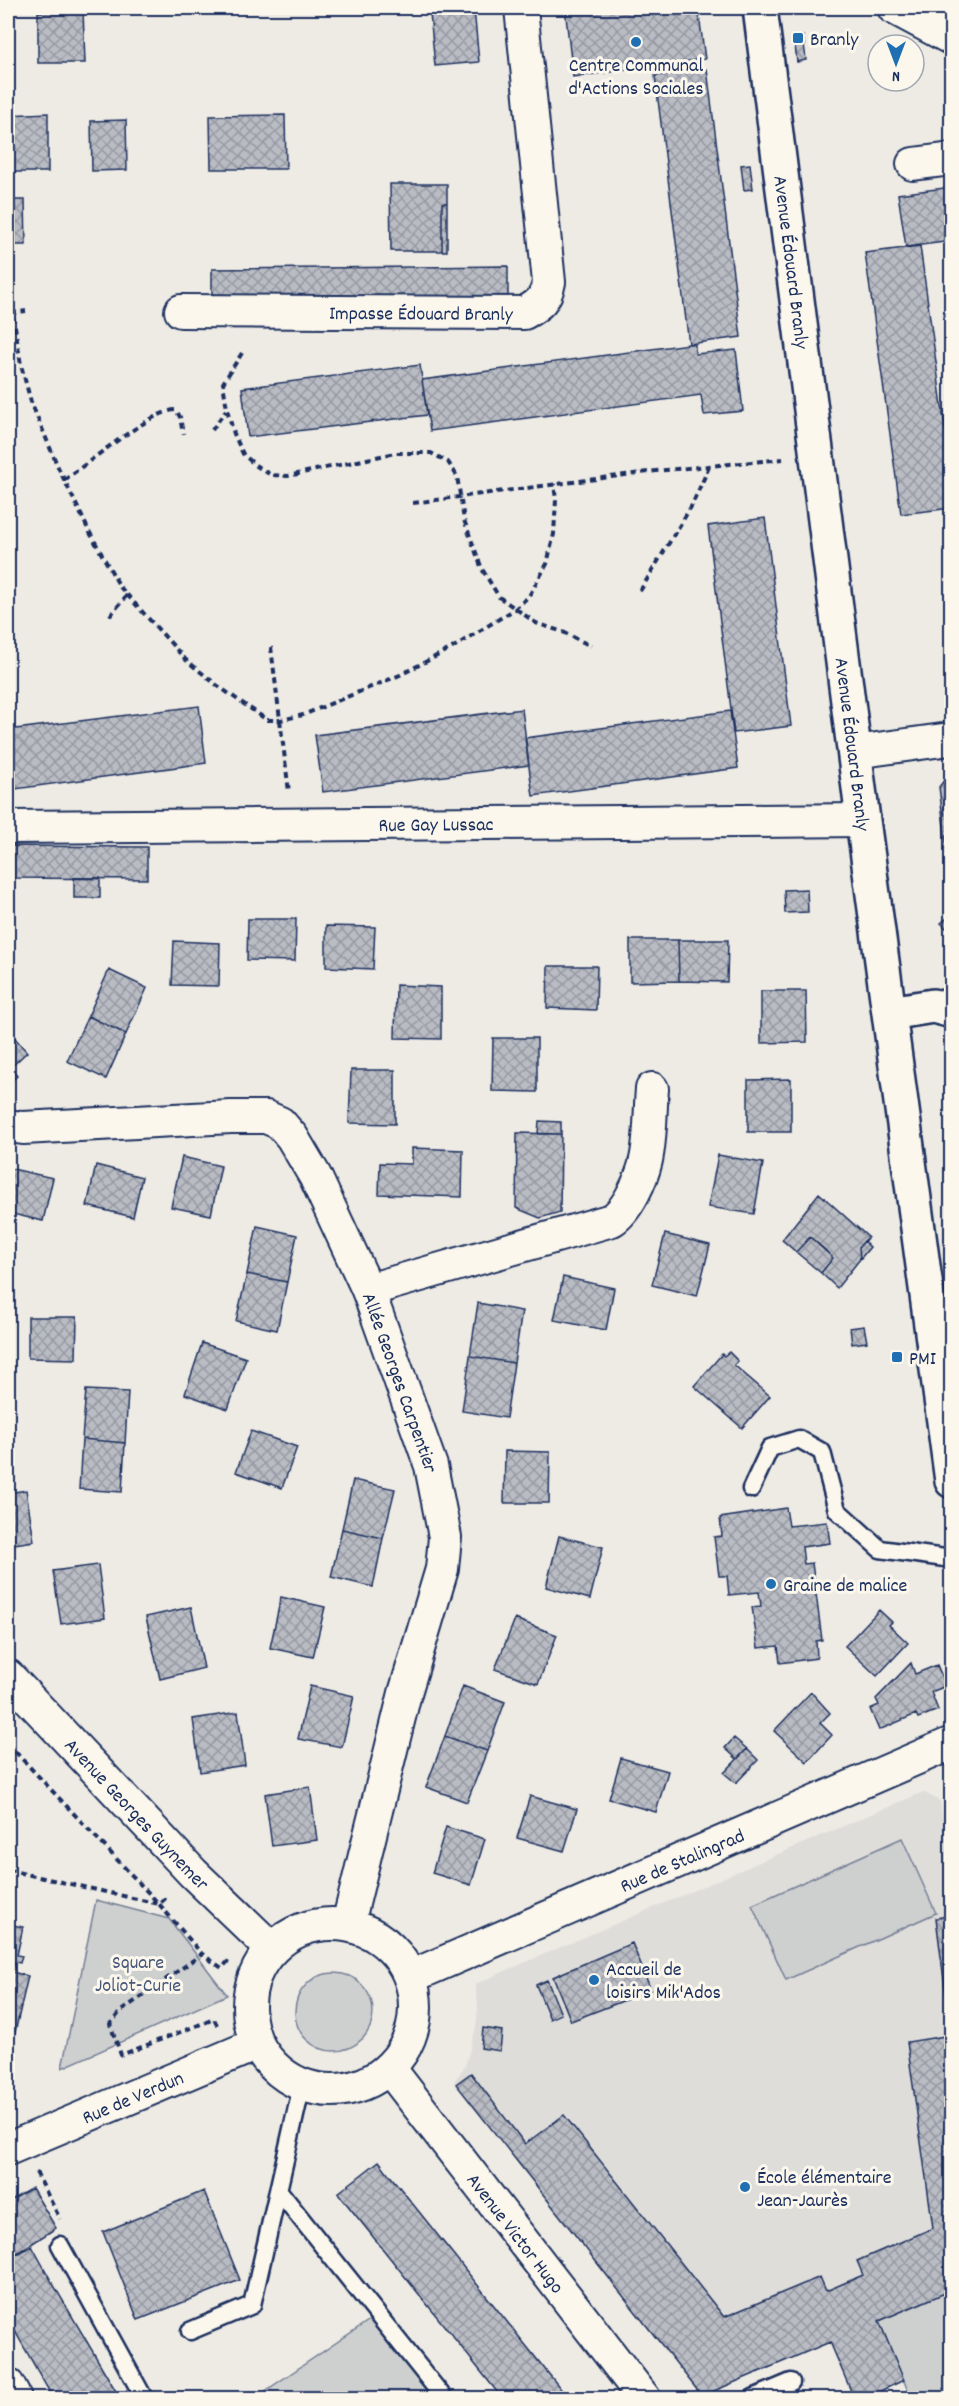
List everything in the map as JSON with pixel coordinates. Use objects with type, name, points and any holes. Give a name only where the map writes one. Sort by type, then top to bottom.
[{"type":"street","name":"Impasse Édouard Branly","points":[[180,311],[524,313],[537,306],[547,296],[549,282],[521,8]]},
{"type":"street","name":"Avenue Édouard Branly","points":[[760,8],[863,820],[951,1481]]},
{"type":"street","points":[[894,8],[951,39]]},
{"type":"street","points":[[913,164],[951,159]]},
{"type":"street","points":[[855,752],[950,739],[951,737]]},
{"type":"street","name":"Rue Gay Lussac","points":[[8,827],[863,820]]},
{"type":"street","points":[[890,1013],[933,1006],[951,1011]]},
{"type":"street","points":[[368,1290],[612,1220],[621,1214],[627,1206],[646,1160],[652,1089]]},
{"type":"street","name":"Allée Georges Carpentier","points":[[8,1126],[23,1128],[266,1117],[279,1123],[292,1137],[315,1176],[368,1290],[431,1466],[445,1537],[442,1569],[405,1693],[348,1924]]},
{"type":"street","name":"Avenue Georges Guynemer","points":[[8,1676],[193,1873],[263,1940]]},
{"type":"street","name":"Rue de Stalingrad","points":[[410,1977],[951,1743]]},
{"type":"street","points":[[320,1924],[348,1924],[371,1932],[395,1951],[410,1977],[416,2012],[406,2045],[389,2068],[367,2082],[339,2090],[318,2090],[302,2085],[278,2070],[265,2056],[245,2049],[253,2034],[248,2005],[252,1982],[263,1940],[281,1940],[300,1930],[320,1924]]},
{"type":"street","name":"Rue de Verdun","points":[[14,2146],[245,2049]]},
{"type":"street","name":"Avenue Victor Hugo","points":[[389,2068],[644,2398]]},
{"type":"street","points":[[8,2385],[15,2398]]},
{"type":"lane","points":[[751,1489],[770,1448],[799,1439],[822,1452],[837,1510],[880,1549],[951,1559]]},
{"type":"lane","points":[[190,2331],[252,2305],[302,2085]]},
{"type":"lane","points":[[279,2191],[444,2398]]},
{"type":"lane","points":[[63,2250],[144,2398]]},
{"type":"lane","points":[[753,2398],[791,2382]]},
{"type":"path","points":[[8,306],[31,402],[88,531],[120,587],[186,660],[218,686],[267,720],[281,720],[303,715],[400,675],[452,648],[515,609],[529,596],[547,564],[554,534],[556,500],[554,484]]},
{"type":"path","points":[[11,313],[26,311]]},
{"type":"path","points":[[243,353],[223,383],[226,409],[243,454],[271,475],[288,476],[394,453],[431,453],[448,462],[457,476],[464,520],[482,569],[499,597],[536,624],[563,632],[591,646]]},
{"type":"path","points":[[212,429],[226,409]]},
{"type":"path","points":[[64,480],[127,435],[167,410],[176,410],[180,417],[183,434]]},
{"type":"path","points":[[413,503],[554,484],[817,455]]},
{"type":"path","points":[[640,591],[692,505],[710,466]]},
{"type":"path","points":[[110,616],[127,595]]},
{"type":"path","points":[[271,647],[292,825]]},
{"type":"path","points":[[8,1744],[159,1904],[202,1954],[222,1968],[263,1940]]},
{"type":"path","points":[[8,1869],[159,1904]]},
{"type":"path","points":[[159,1904],[193,1873]]},
{"type":"path","points":[[202,1954],[121,2011],[110,2024],[121,2055],[214,2019],[245,2049]]},
{"type":"path","points":[[14,2146],[64,2226],[63,2250]]},
{"type":"shaded area","name":"École élémentaire Jean-Jaurès","points":[[923,1792],[940,1801],[952,1880],[951,2291],[702,2396],[454,2081],[465,2066],[476,2027],[478,2005],[475,1984]]},
{"type":"green space","points":[[902,1838],[936,1913],[786,1980],[752,1905]]},
{"type":"green space","name":"Square Joliot-Curie","points":[[96,1900],[169,1919],[227,1995],[62,2068]]},
{"type":"green space","points":[[334,1973],[349,1976],[362,1984],[370,1997],[373,2012],[370,2027],[362,2040],[349,2048],[334,2051],[319,2048],[306,2040],[298,2027],[295,2012],[298,1997],[306,1984],[319,1976]]},
{"type":"green space","points":[[951,2290],[951,2398],[911,2398],[879,2321]]},
{"type":"green space","points":[[371,2319],[432,2398],[255,2398]]},
{"type":"building","name":"Centre Communal d'Actions Sociales","points":[[565,8],[698,8],[705,59],[573,77]]},
{"type":"building","points":[[474,9],[479,62],[435,66],[430,13]]},
{"type":"building","points":[[83,11],[85,63],[38,63],[38,12]]},
{"type":"building","points":[[803,36],[806,60],[797,62],[794,37]]},
{"type":"building","points":[[707,69],[741,337],[689,344],[655,76]]},
{"type":"building","points":[[48,113],[48,172],[8,172],[8,115]]},
{"type":"building","points":[[285,115],[286,169],[211,169],[210,116]]},
{"type":"building","points":[[126,120],[127,170],[92,171],[91,121]]},
{"type":"building","points":[[750,164],[753,189],[744,190],[741,165]]},
{"type":"building","points":[[390,184],[447,184],[447,203],[442,203],[442,251],[391,251]]},
{"type":"building","points":[[952,187],[952,241],[906,247],[898,194]]},
{"type":"building","points":[[8,200],[25,200],[26,245],[8,245]]},
{"type":"building","points":[[442,203],[447,203],[447,251],[442,251]]},
{"type":"building","points":[[920,246],[952,478],[952,508],[901,514],[865,253]]},
{"type":"building","points":[[508,266],[508,297],[212,298],[212,269]]},
{"type":"building","points":[[695,344],[695,354],[736,350],[743,411],[704,415],[701,395],[430,431],[422,380]]},
{"type":"building","points":[[420,365],[427,415],[248,437],[242,388]]},
{"type":"building","points":[[765,518],[791,726],[734,733],[708,526]]},
{"type":"building","points":[[199,706],[206,763],[8,790],[8,730]]},
{"type":"building","points":[[522,709],[529,765],[323,792],[315,735]]},
{"type":"building","points":[[730,711],[738,768],[533,796],[525,738]]},
{"type":"building","points":[[952,770],[952,890],[939,787]]},
{"type":"building","points":[[8,846],[147,847],[147,879],[8,878]]},
{"type":"building","points":[[74,878],[100,878],[100,898],[74,898]]},
{"type":"building","points":[[807,889],[808,912],[785,913],[784,890]]},
{"type":"building","points":[[952,914],[952,934],[941,923]]},
{"type":"building","points":[[248,919],[296,919],[295,961],[247,960]]},
{"type":"building","points":[[326,926],[375,927],[373,969],[326,967]]},
{"type":"building","points":[[630,940],[678,940],[679,981],[630,982]]},
{"type":"building","points":[[678,940],[728,940],[727,982],[679,981]]},
{"type":"building","points":[[174,941],[220,943],[219,986],[172,985]]},
{"type":"building","points":[[548,966],[597,966],[596,1010],[547,1008]]},
{"type":"building","points":[[109,970],[147,988],[126,1034],[88,1016]]},
{"type":"building","points":[[396,985],[441,987],[441,1039],[395,1038]]},
{"type":"building","points":[[761,991],[806,991],[807,1042],[761,1043]]},
{"type":"building","points":[[88,1016],[126,1034],[106,1079],[67,1061]]},
{"type":"building","points":[[8,1030],[27,1052],[10,1068],[17,1076],[8,1084]]},
{"type":"building","points":[[493,1038],[537,1038],[537,1092],[492,1091]]},
{"type":"building","points":[[351,1070],[395,1070],[395,1124],[349,1123]]},
{"type":"building","points":[[791,1079],[791,1132],[748,1132],[748,1080]]},
{"type":"building","points":[[539,1121],[561,1122],[561,1134],[538,1134]]},
{"type":"building","points":[[517,1133],[561,1134],[560,1212],[540,1218],[516,1208]]},
{"type":"building","points":[[412,1148],[463,1150],[462,1197],[379,1194],[380,1163],[412,1164]]},
{"type":"building","points":[[718,1155],[763,1163],[754,1214],[708,1207]]},
{"type":"building","points":[[182,1157],[221,1166],[211,1215],[171,1207]]},
{"type":"building","points":[[96,1165],[142,1177],[133,1217],[87,1206]]},
{"type":"building","points":[[8,1168],[53,1178],[43,1221],[8,1213]]},
{"type":"building","points":[[819,1193],[868,1237],[859,1247],[860,1259],[837,1288],[821,1273],[833,1258],[824,1249],[810,1237],[796,1252],[782,1240]]},
{"type":"building","points":[[257,1226],[297,1235],[287,1282],[247,1274]]},
{"type":"building","points":[[665,1234],[710,1245],[697,1296],[652,1285]]},
{"type":"building","points":[[810,1237],[833,1258],[821,1273],[796,1252]]},
{"type":"building","points":[[864,1241],[870,1247],[860,1259],[859,1247]]},
{"type":"building","points":[[247,1274],[287,1282],[277,1330],[236,1321]]},
{"type":"building","points":[[563,1277],[614,1288],[606,1330],[554,1320]]},
{"type":"building","points":[[478,1303],[522,1311],[514,1363],[470,1356]]},
{"type":"building","points":[[28,1317],[77,1317],[76,1359],[28,1358]]},
{"type":"building","points":[[864,1326],[867,1342],[852,1344],[850,1328]]},
{"type":"building","points":[[202,1343],[246,1358],[228,1409],[185,1394]]},
{"type":"building","points":[[729,1352],[738,1361],[734,1365],[770,1396],[742,1428],[694,1386],[722,1354],[724,1356]]},
{"type":"building","points":[[470,1356],[514,1363],[506,1418],[462,1411]]},
{"type":"building","points":[[86,1390],[128,1392],[125,1443],[82,1439]]},
{"type":"building","points":[[251,1431],[297,1447],[282,1488],[236,1472]]},
{"type":"building","points":[[82,1439],[125,1443],[122,1492],[79,1489]]},
{"type":"building","points":[[505,1451],[550,1452],[549,1503],[504,1503]]},
{"type":"building","points":[[353,1480],[395,1489],[383,1538],[342,1529]]},
{"type":"building","points":[[26,1490],[34,1541],[8,1545],[8,1493]]},
{"type":"building","name":"Graine de malice","points":[[786,1508],[789,1526],[827,1522],[830,1543],[802,1547],[804,1564],[812,1563],[822,1640],[816,1641],[817,1658],[780,1663],[778,1646],[758,1648],[752,1607],[761,1606],[759,1592],[729,1595],[727,1576],[719,1576],[714,1537],[722,1536],[720,1518]]},
{"type":"building","points":[[342,1529],[383,1538],[373,1587],[331,1577]]},
{"type":"building","points":[[559,1536],[603,1547],[590,1599],[546,1587]]},
{"type":"building","points":[[98,1565],[105,1618],[61,1624],[53,1571]]},
{"type":"building","points":[[281,1597],[325,1607],[313,1657],[270,1648]]},
{"type":"building","points":[[191,1607],[204,1668],[160,1679],[146,1617]]},
{"type":"building","points":[[879,1610],[892,1622],[889,1625],[908,1643],[877,1676],[845,1646]]},
{"type":"building","points":[[515,1619],[557,1635],[538,1684],[495,1669]]},
{"type":"building","points":[[911,1663],[915,1674],[937,1665],[946,1686],[931,1692],[938,1710],[918,1718],[916,1714],[879,1730],[870,1709],[879,1705],[876,1699]]},
{"type":"building","points":[[310,1686],[354,1696],[342,1747],[298,1739]]},
{"type":"building","points":[[463,1686],[505,1702],[487,1751],[445,1736]]},
{"type":"building","points":[[811,1692],[830,1713],[820,1723],[832,1735],[807,1762],[774,1731]]},
{"type":"building","points":[[238,1712],[245,1765],[200,1772],[193,1719]]},
{"type":"building","points":[[445,1736],[487,1751],[467,1802],[426,1787]]},
{"type":"building","points":[[734,1738],[747,1749],[737,1759],[725,1748]]},
{"type":"building","points":[[747,1749],[758,1760],[736,1783],[724,1773]]},
{"type":"building","points":[[621,1758],[668,1771],[656,1812],[609,1799]]},
{"type":"building","points":[[310,1787],[317,1840],[272,1846],[265,1794]]},
{"type":"building","points":[[530,1796],[577,1809],[564,1851],[517,1838]]},
{"type":"building","points":[[446,1827],[485,1839],[471,1885],[432,1873]]},
{"type":"building","points":[[952,1915],[952,2290],[879,2321],[904,2380],[865,2398],[854,2398],[830,2342],[702,2396],[456,2084],[471,2073],[525,2144],[564,2115],[724,2317],[820,2277],[826,2291],[863,2275],[857,2261],[933,2228],[907,2042],[951,2035],[936,1918]]},
{"type":"building","points":[[8,1924],[23,1927],[17,1955],[22,1956],[20,1963],[15,1962],[12,1972],[28,1976],[8,2063]]},
{"type":"building","points":[[632,1943],[651,1990],[571,2021],[553,1977]]},
{"type":"building","points":[[547,1980],[561,2014],[550,2019],[536,1985]]},
{"type":"building","points":[[483,2028],[502,2031],[500,2051],[481,2048]]},
{"type":"building","points":[[379,2161],[568,2398],[502,2398],[338,2193]]},
{"type":"building","points":[[32,2188],[56,2228],[8,2259],[8,2202]]},
{"type":"building","points":[[204,2191],[240,2280],[138,2320],[103,2232]]},
{"type":"building","points":[[32,2246],[120,2398],[53,2398],[8,2319],[8,2259]]},
{"type":"place","name":"Branly","points":[[798,38]]},
{"type":"place","name":"Centre Communal d'Actions Sociales","points":[[636,42]]},
{"type":"place","name":"PMI","points":[[897,1357]]},
{"type":"place","name":"Graine de malice","points":[[771,1584]]},
{"type":"place","name":"Accueil de loisirs Mik'Ados","points":[[594,1980]]},
{"type":"place","name":"École élémentaire Jean-Jaurès","points":[[745,2187]]}]
